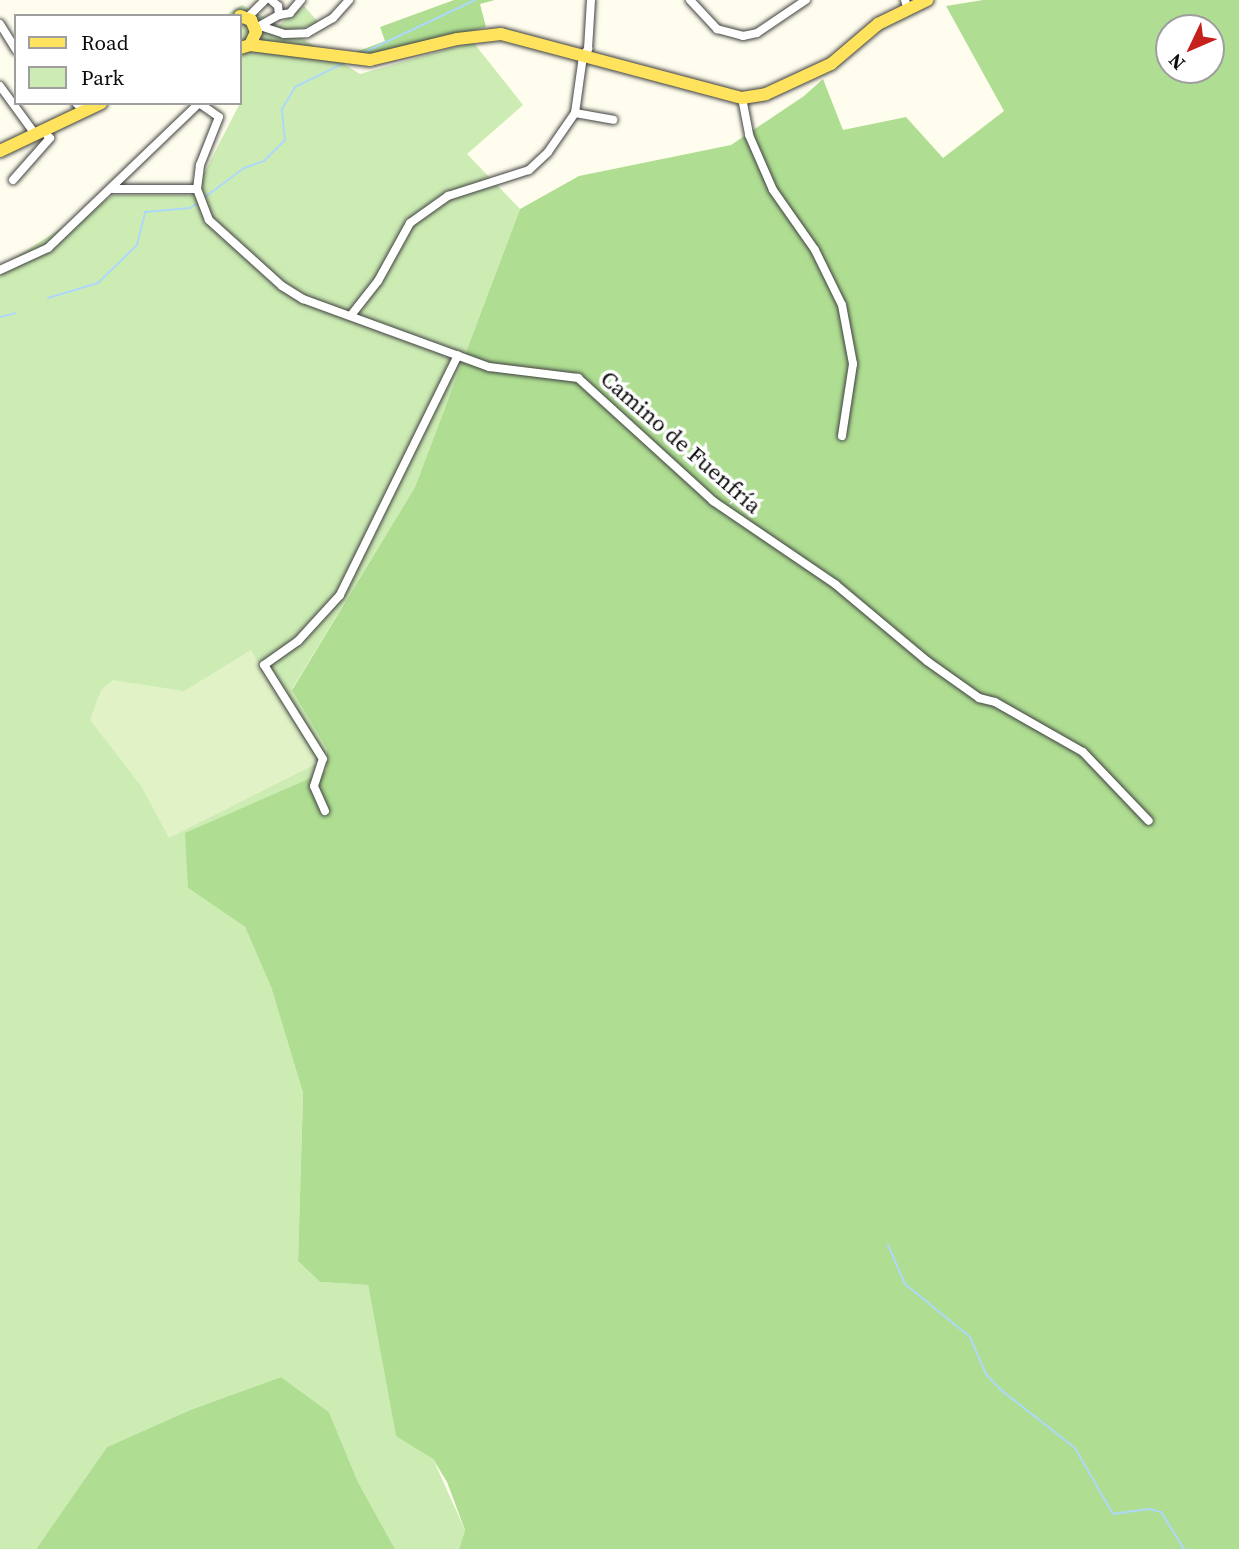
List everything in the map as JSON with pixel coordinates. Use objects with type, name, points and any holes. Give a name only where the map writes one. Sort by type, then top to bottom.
[{"type":"main road","points":[[243,17],[252,37],[277,49],[370,60],[486,34],[583,56],[742,98],[766,94],[831,64],[906,3],[927,0]]},
{"type":"main road","points":[[0,151],[39,132],[80,107]]},
{"type":"street","points":[[243,17],[265,0]]},
{"type":"street","points":[[272,0],[278,31]]},
{"type":"street","points":[[252,37],[277,17],[290,13],[301,0]]},
{"type":"street","points":[[252,37],[278,31],[297,35],[316,29],[349,0]]},
{"type":"street","points":[[352,314],[378,281],[410,223],[448,196],[529,170],[575,113],[583,56],[588,49],[591,0]]},
{"type":"street","points":[[690,0],[717,29],[743,36],[757,33],[806,0]]},
{"type":"street","points":[[0,24],[14,47]]},
{"type":"street","points":[[0,86],[14,103]]},
{"type":"street","points":[[742,98],[749,135],[773,190],[816,250],[842,305],[853,364],[842,436]]},
{"type":"street","points":[[13,180],[50,138],[39,132],[16,105]]},
{"type":"street","points":[[0,270],[48,248],[113,189],[197,105]]},
{"type":"street","points":[[113,189],[200,196],[217,113],[203,105]]},
{"type":"street","points":[[575,113],[613,120]]},
{"type":"street","name":"Camino de Fuenfría","points":[[200,196],[225,238],[282,286],[303,299],[352,314],[489,367],[578,378],[713,501],[835,584],[927,661],[979,698],[995,702],[1083,752],[1149,821]]},
{"type":"street","points":[[325,811],[314,786],[323,759],[264,665],[298,640],[340,595],[458,355]]},
{"type":"green space","points":[[454,0],[495,0],[480,4],[486,27],[377,56],[353,53],[385,41],[380,27]]},
{"type":"green space","points":[[983,0],[1239,0],[1239,1549],[459,1549],[465,1530],[447,1482],[433,1459],[396,1436],[368,1285],[320,1282],[298,1261],[303,1093],[271,987],[245,927],[188,888],[185,833],[327,771],[327,749],[292,690],[415,487],[520,209],[579,176],[731,145],[804,96],[823,79],[843,130],[906,117],[943,158],[1004,111],[946,6]]},
{"type":"green space","points":[[242,5],[279,25],[304,6],[319,23],[290,31],[360,74],[473,42],[523,105],[467,154],[520,209],[415,487],[292,689],[327,749],[327,771],[188,888],[245,927],[271,987],[303,1093],[298,1261],[320,1282],[368,1285],[396,1435],[433,1459],[465,1530],[459,1549],[395,1549],[358,1482],[329,1412],[281,1377],[190,1410],[107,1447],[36,1549],[0,1549],[0,267],[114,195],[193,195],[239,105],[242,105],[242,14],[227,14]]},
{"type":"green space","points":[[251,650],[318,763],[169,838],[141,786],[90,720],[101,690],[113,680],[184,691]]},
{"type":"green space","points":[[281,1377],[329,1412],[358,1482],[395,1549],[36,1549],[107,1447],[190,1410]]},
{"type":"waterway","points":[[363,53],[475,0]]},
{"type":"waterway","points":[[205,197],[244,168],[264,161],[285,140],[282,109],[295,87],[344,63]]},
{"type":"waterway","points":[[48,298],[98,283],[137,245],[145,212],[190,208],[198,203]]},
{"type":"waterway","points":[[0,317],[16,313]]},
{"type":"waterway","points":[[888,1245],[905,1284],[970,1337],[986,1374],[1001,1390],[1075,1448],[1113,1514],[1149,1509],[1161,1512],[1184,1549]]}]
